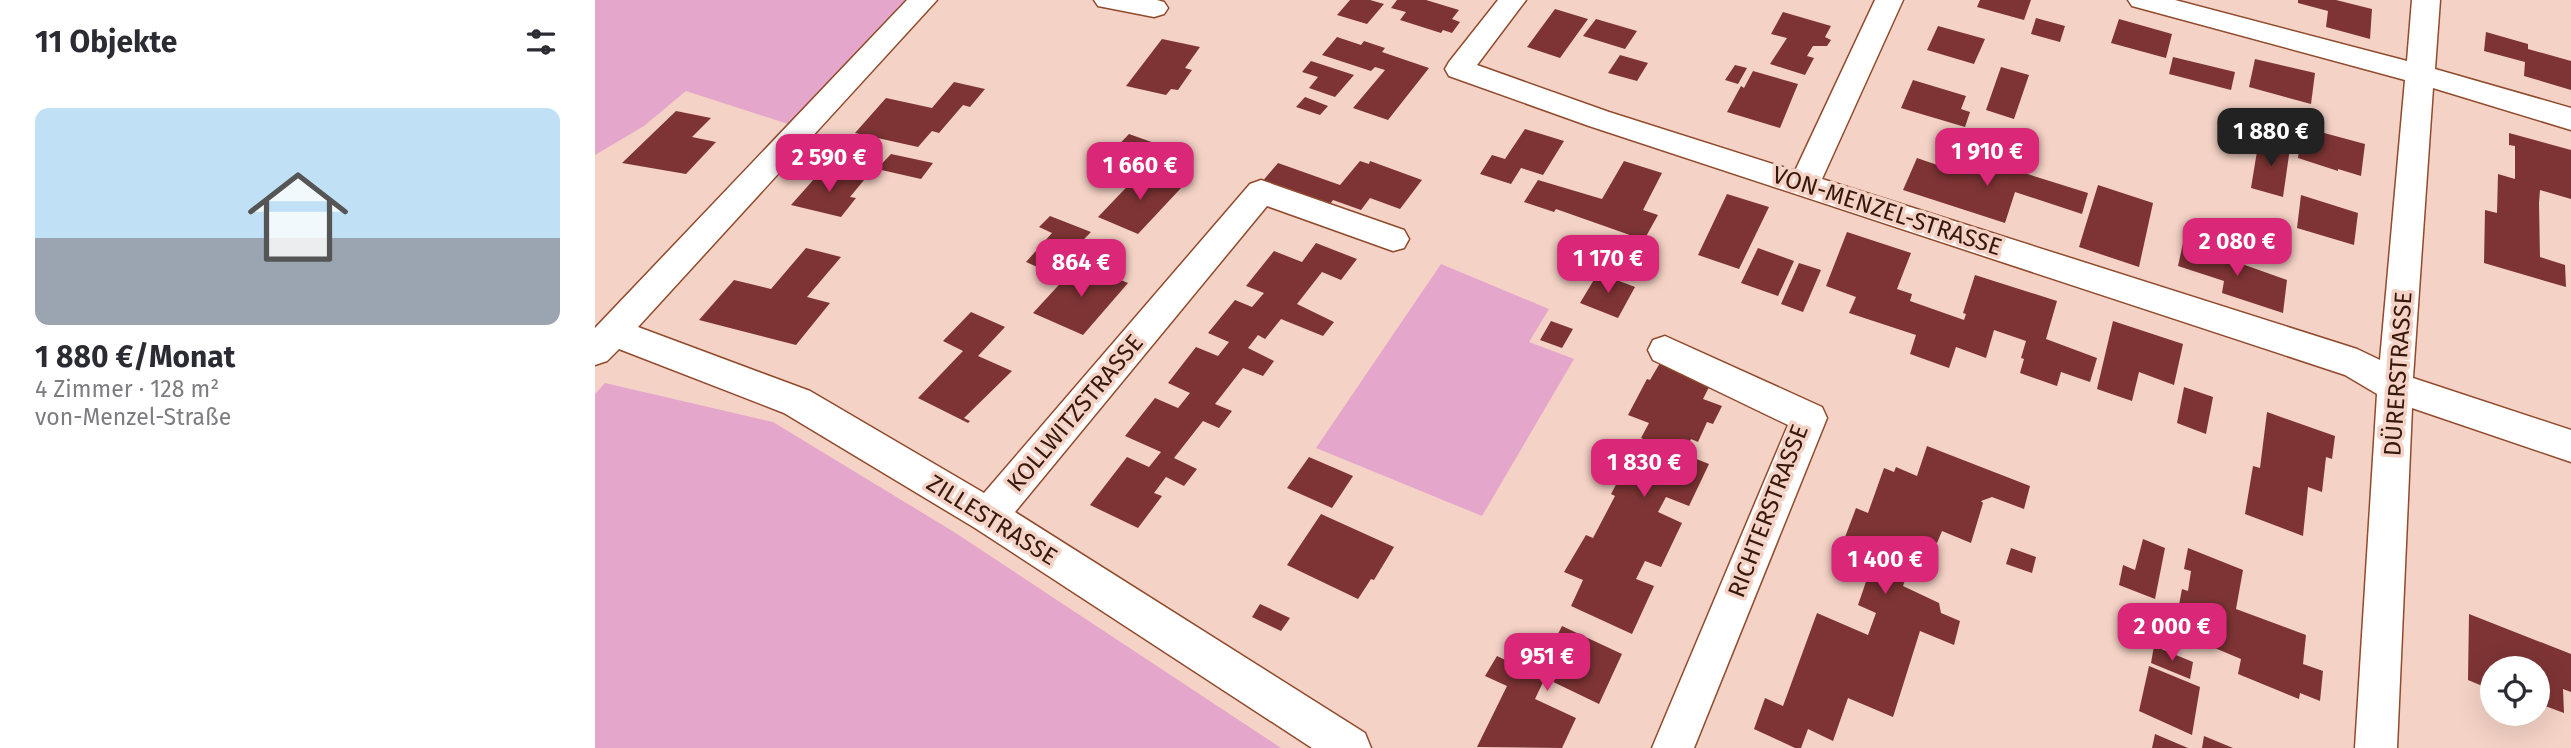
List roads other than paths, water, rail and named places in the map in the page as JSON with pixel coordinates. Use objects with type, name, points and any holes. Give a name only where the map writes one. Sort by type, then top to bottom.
[{"type":"street","points":[[604,341],[923,0]]},
{"type":"street","points":[[1108,0],[1154,9]]},
{"type":"street","name":"VON-MENZEL-STRASSE","points":[[1512,0],[1459,69],[1599,120],[2357,364],[2395,387],[2571,446]]},
{"type":"street","points":[[1804,184],[1889,0]]},
{"type":"street","points":[[2142,0],[2422,75],[2571,119]]},
{"type":"street","name":"DÜRERSTRASSE","points":[[2376,748],[2395,387],[2426,0]]},
{"type":"street","name":"KOLLWITZSTRASSE","points":[[988,516],[1261,192],[1393,239]]},
{"type":"street","name":"ZILLESTRASSE","points":[[604,341],[797,402],[988,516],[1350,748]]},
{"type":"street","name":"RICHTERSTRASSE","points":[[1665,350],[1809,418],[1673,748]]}]
